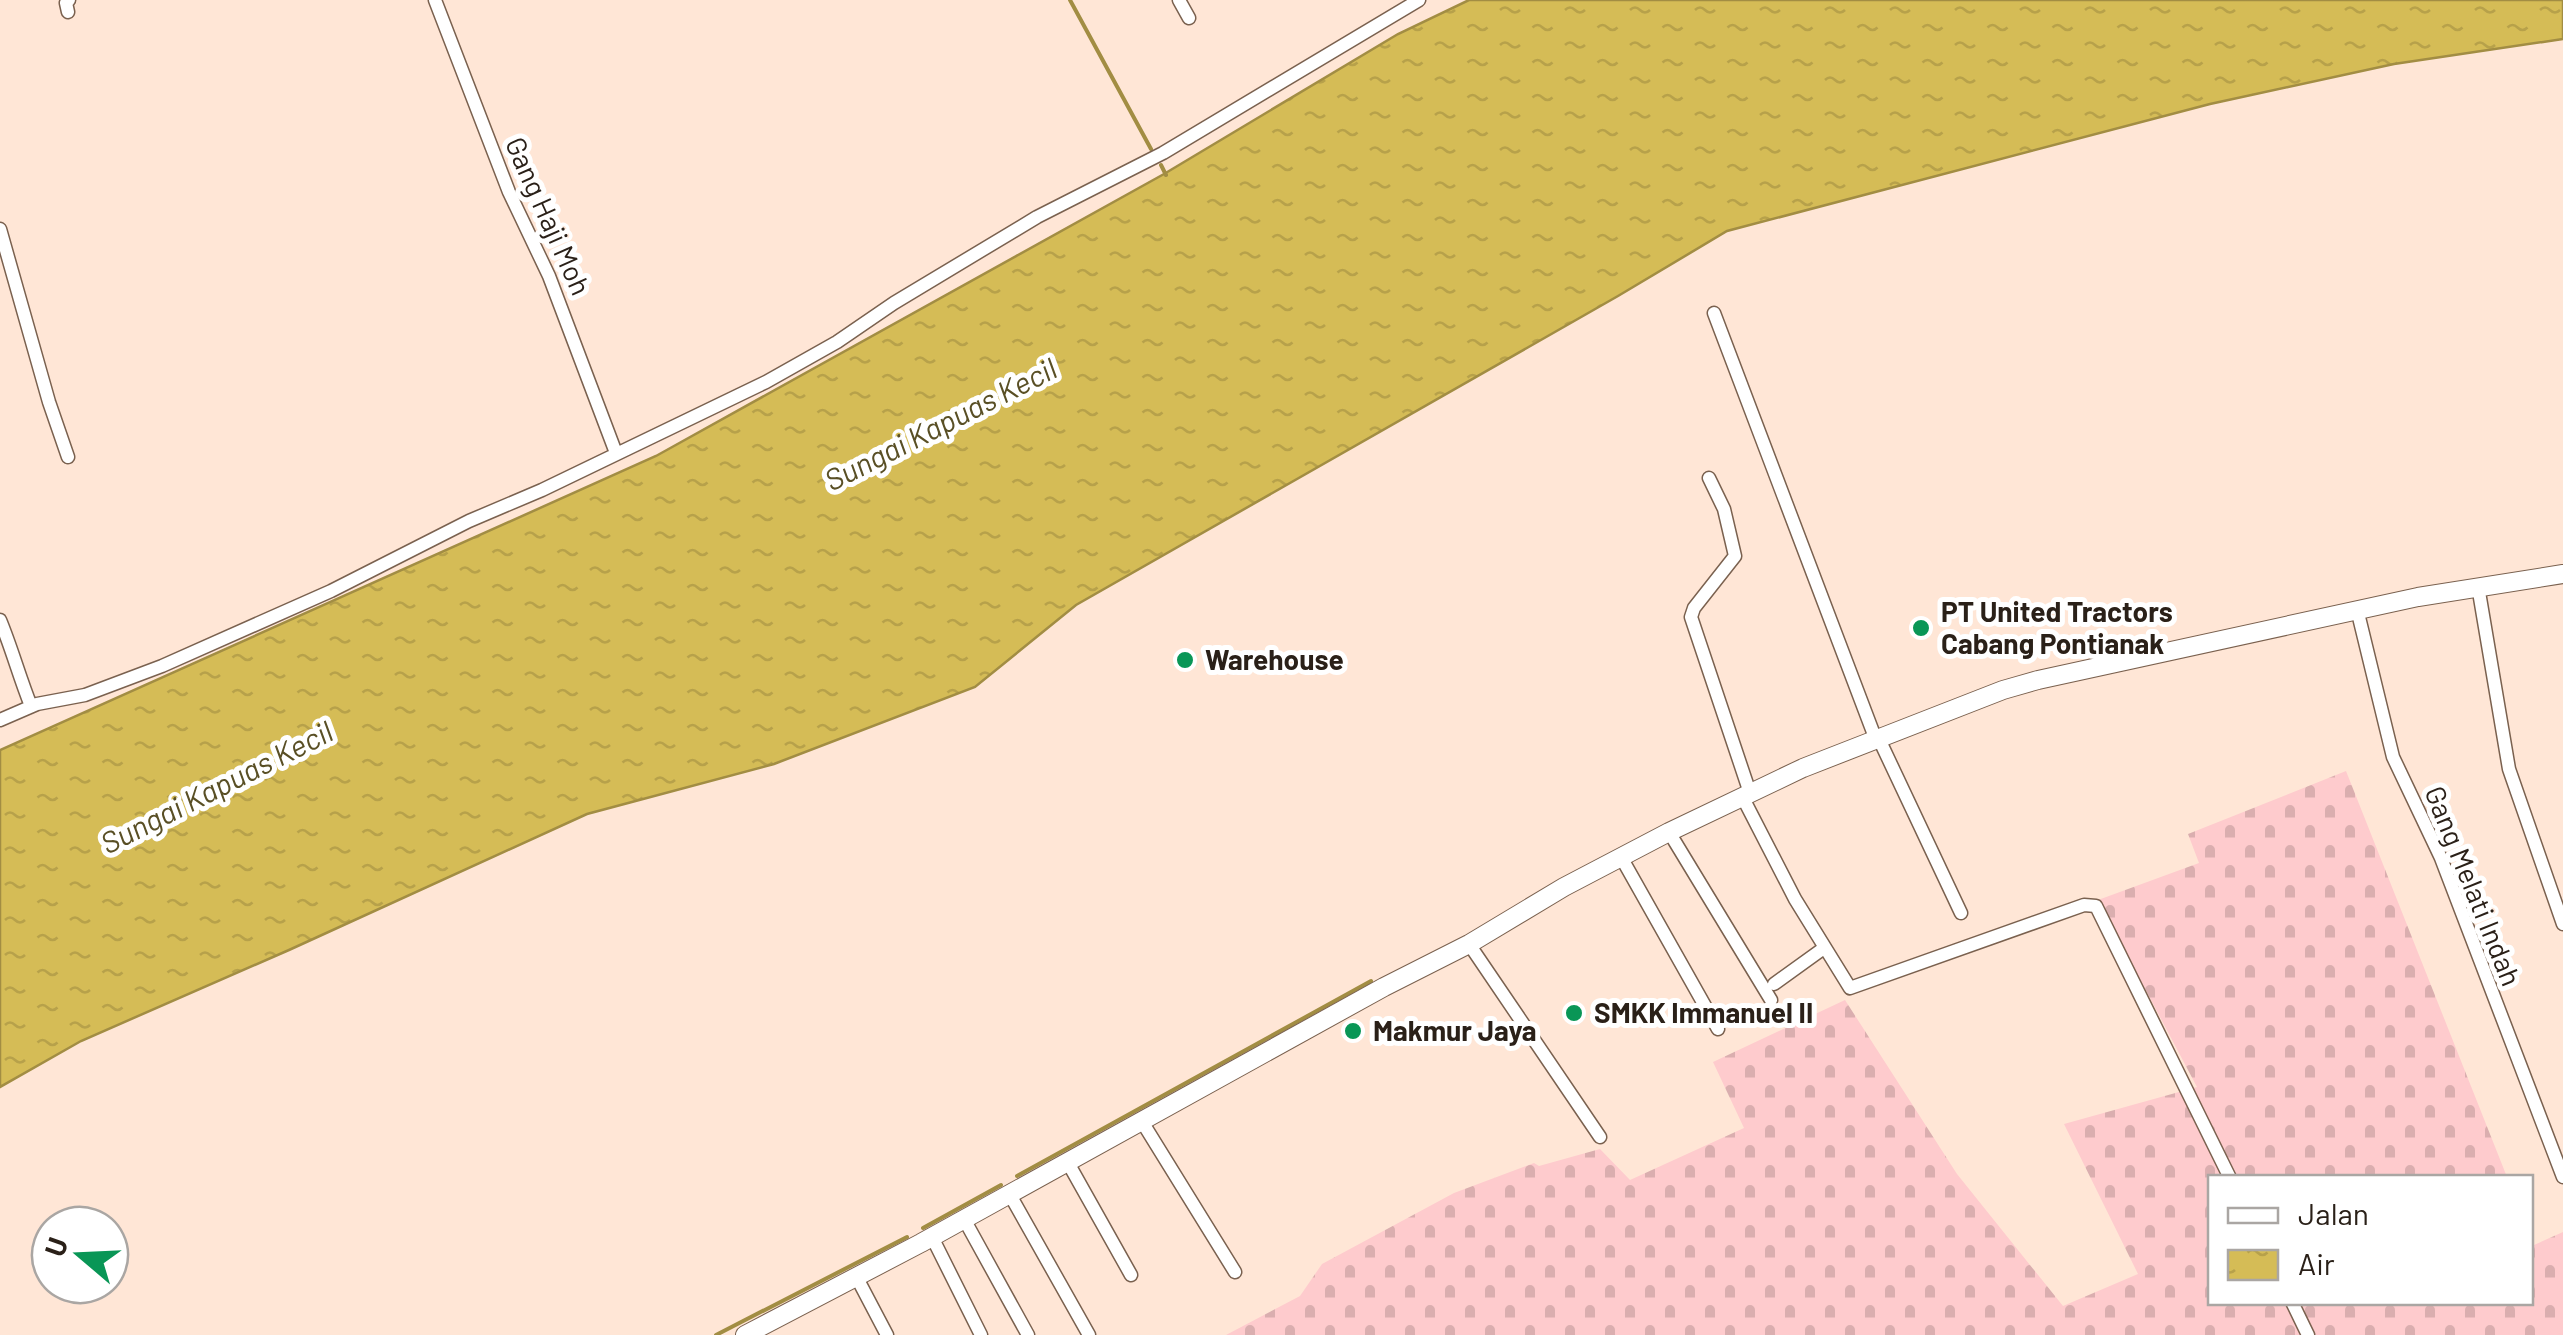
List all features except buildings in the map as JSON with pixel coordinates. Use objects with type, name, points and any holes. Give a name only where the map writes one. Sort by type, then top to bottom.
[{"type":"main road","points":[[756,1333],[1384,986],[1469,944],[1564,887],[1746,795],[1877,739],[2038,680],[2357,609],[2563,574]]},
{"type":"street","name":"Gang Haji Moh","points":[[435,0],[508,192],[549,276],[616,453]]},
{"type":"street","points":[[1179,0],[1189,18]]},
{"type":"street","points":[[0,720],[32,706],[86,695],[162,666],[331,591],[468,521],[542,490],[800,364],[1037,217],[1163,153],[1415,1]]},
{"type":"street","points":[[0,228],[68,456]]},
{"type":"street","points":[[1714,313],[1877,739],[1961,913]]},
{"type":"street","points":[[1709,478],[1728,521],[1735,556],[1691,617],[1746,795],[1824,948],[1850,988],[2091,903],[2228,1175]]},
{"type":"street","points":[[2478,586],[2509,768],[2563,924]]},
{"type":"street","name":"Gang Melati Indah","points":[[2357,609],[2389,746],[2441,858],[2563,1177]]},
{"type":"street","points":[[2,626],[32,706]]},
{"type":"street","points":[[1668,832],[1772,1000]]},
{"type":"street","points":[[1622,858],[1718,1029]]},
{"type":"street","points":[[1469,944],[1600,1137]]},
{"type":"street","points":[[1774,984],[1824,948]]},
{"type":"street","points":[[1141,1120],[1235,1272]]},
{"type":"street","points":[[1067,1162],[1131,1276]]},
{"type":"street","points":[[1009,1193],[1089,1335]]},
{"type":"street","points":[[964,1219],[1028,1335]]},
{"type":"street","points":[[932,1238],[981,1335]]},
{"type":"street","points":[[856,1276],[887,1335]]},
{"type":"street","points":[[2293,1305],[2308,1335]]},
{"type":"green space","points":[[2346,771],[2506,1175],[2208,1175],[2208,1305],[2533,1305],[2533,1243],[2563,1232],[2563,1335],[1226,1335],[1300,1296],[1322,1264],[1454,1193],[1534,1163],[1539,1166],[1600,1149],[1630,1180],[1744,1128],[1713,1062],[1845,1000],[1957,1174],[2063,1306],[2138,1274],[2064,1124],[2197,1087],[2098,900],[2199,863],[2188,834]]},
{"type":"water","name":"Sungai Kapuas Kecil","points":[[1469,0],[2563,0],[2563,39],[2394,64],[2210,104],[1727,231],[1076,605],[975,687],[774,764],[587,814],[81,1041],[0,1087],[0,750],[656,456],[1164,174],[1398,34]]},
{"type":"waterway","points":[[1070,0],[1151,149]]},
{"type":"waterway","points":[[1161,165],[1166,175]]},
{"type":"waterway","points":[[1017,1176],[1371,981]]},
{"type":"waterway","points":[[923,1228],[1001,1185]]},
{"type":"waterway","points":[[716,1335],[907,1237]]},
{"type":"place","name":"PT United Tractors Cabang Pontianak","points":[[1921,628]]},
{"type":"place","name":"Warehouse","points":[[1185,660]]},
{"type":"place","name":"SMKK Immanuel II","points":[[1574,1013]]},
{"type":"place","name":"Makmur Jaya","points":[[1353,1031]]}]
